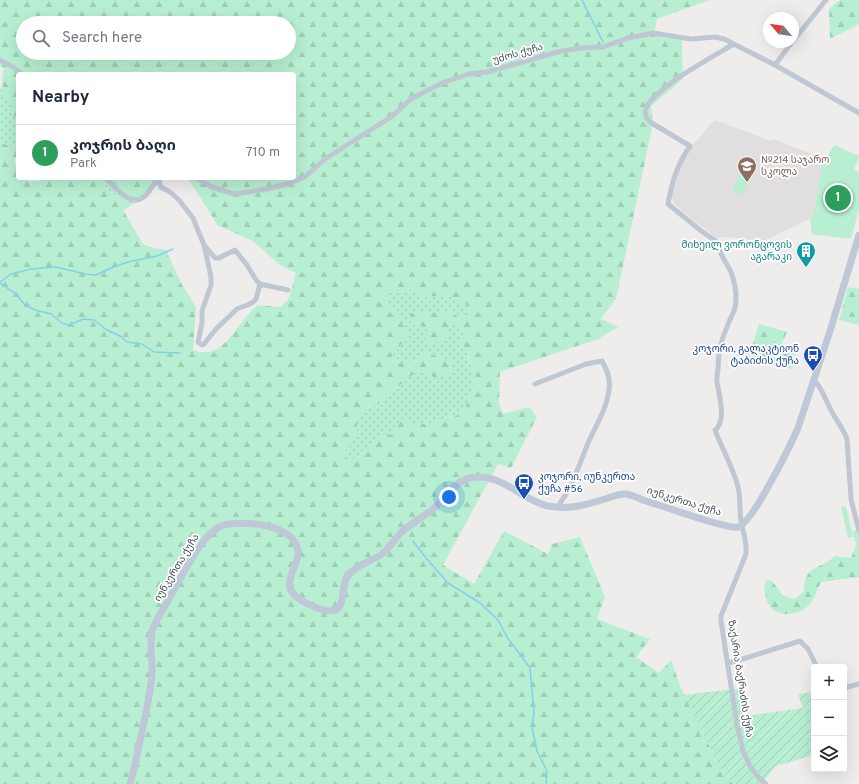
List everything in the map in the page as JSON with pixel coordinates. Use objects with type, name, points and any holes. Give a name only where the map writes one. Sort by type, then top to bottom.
[{"type":"main road","points":[[742,525],[758,504],[792,442],[814,380],[859,235]]},
{"type":"main road","name":"იუნკერთა ქუჩა","points":[[130,784],[135,767],[150,688],[152,669],[151,643],[154,627],[194,556],[204,541],[214,530],[227,525],[256,524],[279,529],[296,543],[298,553],[290,583],[292,592],[295,596],[314,607],[322,610],[333,611],[340,606],[342,602],[343,587],[346,579],[352,571],[383,553],[404,530],[427,515],[439,504],[450,490],[461,482],[479,477],[492,479],[540,503],[557,507],[579,507],[624,493],[720,523],[737,527],[742,525]]},
{"type":"street","points":[[799,34],[826,0]]},
{"type":"street","name":"უძოს ქუჩა","points":[[200,180],[212,187],[234,194],[267,190],[291,183],[306,176],[325,159],[390,117],[411,99],[454,78],[468,74],[487,72],[562,51],[602,47],[628,38],[652,33],[691,39],[715,37],[734,44],[775,65],[859,113]]},
{"type":"street","name":"ზაქარია ბაქრაძის ქუჩა","points":[[734,44],[683,74],[653,98],[646,110],[646,117],[650,122],[690,146],[675,172],[668,204],[717,242],[719,253],[731,272],[734,280],[736,306],[727,327],[719,356],[717,386],[721,415],[718,427],[715,430],[732,469],[738,488],[742,525],[747,544],[746,554],[721,616],[721,621],[737,724],[743,751],[750,766],[759,778],[766,784]]},
{"type":"street","points":[[775,65],[788,48]]},
{"type":"street","points":[[0,60],[19,72]]},
{"type":"street","points":[[108,180],[122,194],[134,200],[143,198],[158,180]]},
{"type":"street","points":[[159,180],[161,187],[170,192],[179,200],[193,218],[204,245],[211,277],[211,285],[202,311],[199,344],[204,344],[216,329],[237,309],[252,303],[256,299],[260,284]]},
{"type":"street","points":[[204,245],[215,258],[219,258],[235,250],[247,264],[260,284],[288,290]]},
{"type":"street","points":[[534,384],[586,364],[602,361],[608,374],[610,390],[606,403],[571,488],[557,507]]},
{"type":"street","points":[[814,380],[818,384],[829,407],[844,430],[847,439],[851,499],[859,531]]},
{"type":"street","points":[[728,663],[800,641],[808,649],[816,664]]},
{"type":"street","points":[[847,687],[859,684]]},
{"type":"shaded area","name":"№214 საჯარო სკოლა","points":[[715,120],[771,141],[773,139],[827,160],[823,165],[814,215],[810,219],[763,241],[726,237],[716,238],[675,205],[671,196],[680,164],[695,142]]},
{"type":"green space","points":[[0,0],[710,0],[657,19],[654,36],[682,40],[683,79],[651,106],[653,123],[616,299],[601,319],[618,327],[598,339],[500,372],[499,403],[503,414],[529,407],[537,417],[511,468],[498,464],[443,565],[474,584],[504,531],[548,554],[552,544],[580,537],[605,597],[597,619],[650,639],[636,657],[659,673],[671,660],[681,688],[723,773],[735,784],[0,784],[0,142],[16,149],[14,163],[16,166],[16,180],[28,180],[30,182],[43,180],[102,180],[109,190],[128,204],[138,201],[130,197],[128,193],[119,185],[109,180],[164,180],[161,184],[156,186],[139,201],[123,210],[143,244],[153,248],[166,250],[181,283],[196,307],[193,350],[204,352],[214,350],[222,345],[230,338],[251,311],[258,305],[280,307],[289,299],[296,273],[281,266],[253,241],[217,225],[188,180],[296,180],[296,72],[16,72],[15,117],[12,113],[14,108],[3,90],[2,80],[4,69],[0,66]],"holes":[[[407,289],[415,292],[420,298],[444,295],[454,298],[470,307],[467,315],[458,317],[450,311],[440,313],[416,311],[410,315],[411,326],[420,325],[430,331],[425,336],[428,344],[445,341],[451,323],[465,331],[459,343],[468,352],[470,366],[475,372],[474,388],[466,405],[466,409],[454,417],[449,416],[435,423],[412,425],[402,418],[392,435],[381,432],[373,443],[359,456],[340,462],[342,455],[348,448],[357,432],[357,424],[363,411],[379,404],[385,395],[394,390],[416,372],[426,373],[435,378],[448,374],[453,370],[452,362],[426,352],[418,359],[407,363],[392,360],[396,349],[411,337],[392,307],[386,303],[389,291],[397,293]]]},
{"type":"green space","points":[[841,0],[859,0],[859,24],[830,39],[829,9]]},
{"type":"green space","points":[[0,86],[14,108],[15,117],[16,116],[16,149],[0,142]]},
{"type":"green space","points":[[834,145],[859,156],[854,170],[859,172],[859,209],[851,239],[812,234],[810,219],[814,215],[822,165]]},
{"type":"green space","points":[[742,171],[751,176],[742,195],[732,190]]},
{"type":"green space","points":[[102,180],[111,180],[139,201],[128,204],[116,196]]},
{"type":"green space","points":[[848,287],[859,289],[859,325],[839,320]]},
{"type":"green space","points":[[407,289],[415,292],[420,298],[444,295],[454,298],[470,307],[467,315],[458,317],[450,311],[440,313],[428,312],[420,325],[430,331],[451,323],[465,331],[469,363],[475,372],[474,388],[466,405],[466,409],[454,417],[449,416],[435,423],[412,425],[392,435],[381,433],[373,444],[359,456],[340,462],[342,455],[348,448],[357,432],[357,424],[363,411],[379,404],[385,395],[394,390],[416,371],[426,373],[435,378],[442,358],[426,352],[418,359],[407,363],[392,360],[396,349],[411,337],[392,307],[386,303],[389,291],[397,293]]},
{"type":"green space","points":[[759,324],[787,332],[781,346],[796,351],[791,369],[749,356]]},
{"type":"green space","points":[[846,506],[853,537],[848,538],[841,507]]},
{"type":"green space","points":[[859,529],[859,577],[821,582],[809,605],[798,612],[787,614],[777,612],[773,609],[766,599],[764,587],[767,580],[773,582],[783,596],[794,599],[804,592],[807,577],[814,569],[835,556],[851,558],[856,545],[853,531]]},
{"type":"green space","points":[[742,688],[746,716],[803,708],[798,694],[811,692],[811,756],[776,766],[761,784],[735,784],[723,773],[684,695]]},
{"type":"waterway","points":[[582,0],[603,42]]},
{"type":"waterway","points":[[0,282],[11,274],[31,269],[56,267],[96,275],[128,262],[157,256],[173,249]]},
{"type":"waterway","points":[[0,283],[16,294],[25,305],[35,310],[51,314],[62,323],[69,325],[83,319],[94,320],[127,342],[142,344],[154,352],[180,353]]},
{"type":"waterway","points":[[413,541],[448,583],[480,603],[498,620],[507,637],[530,668],[534,712],[532,727],[537,751],[547,771],[546,784]]},
{"type":"place","name":"№214 საჯარო სკოლა","points":[[747,183]]},
{"type":"place","name":"კოჯრის ბაღი","points":[[838,198]]},
{"type":"place","name":"მიხეილ ვორონცოვის აგარაკი","points":[[806,268]]},
{"type":"place","name":"კოჯორი, გალაკტიონ ტაბიძის ქუჩა","points":[[813,372]]},
{"type":"place","name":"კოჯორი, იუნკერთა ქუჩა #56","points":[[524,500]]}]
